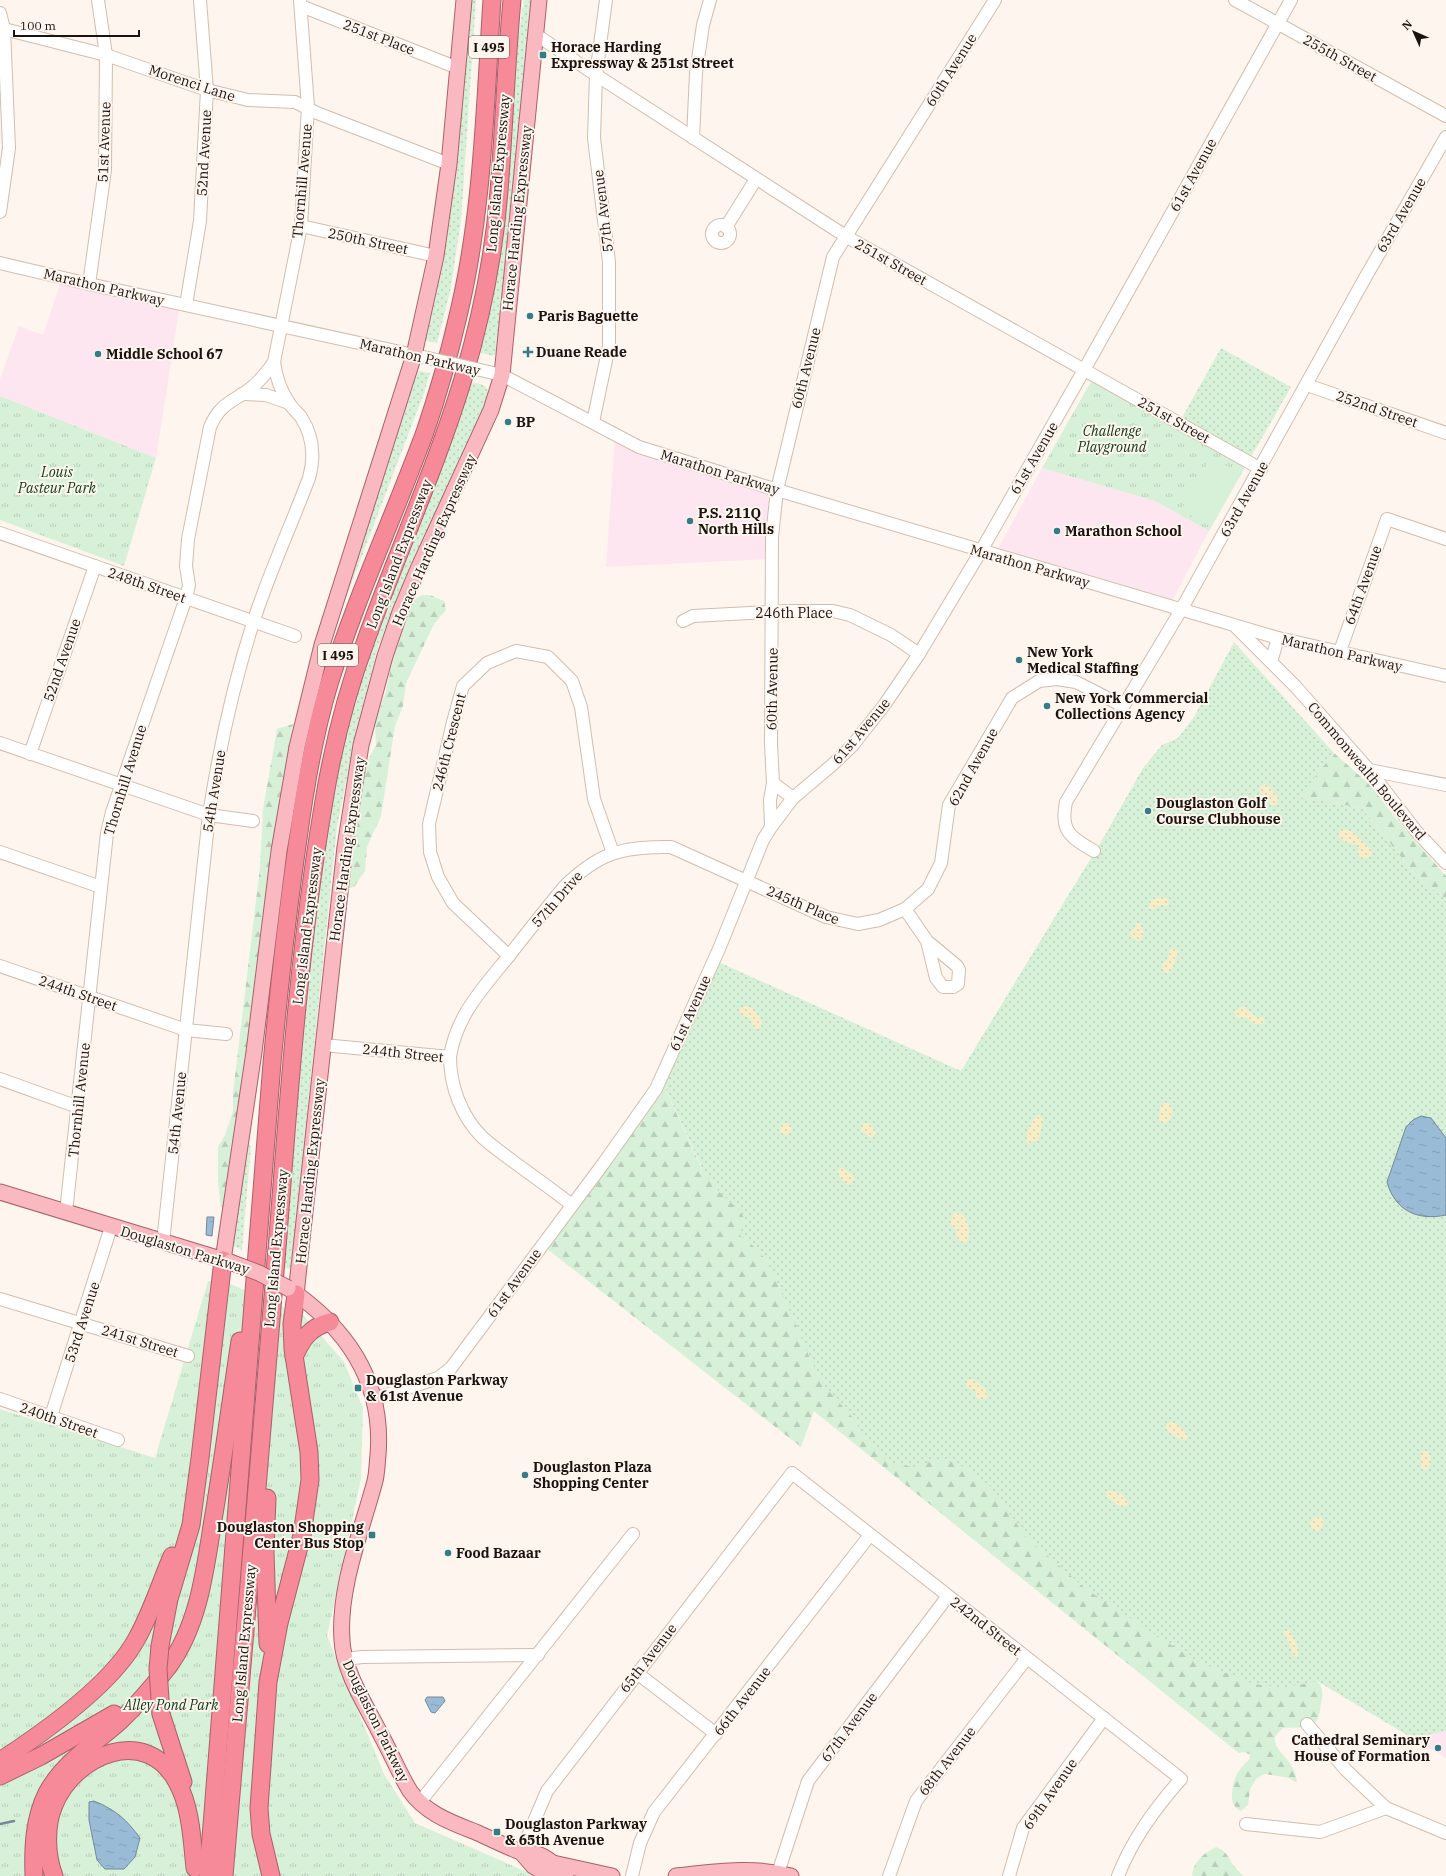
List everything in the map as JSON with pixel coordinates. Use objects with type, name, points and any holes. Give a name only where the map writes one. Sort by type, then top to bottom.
[{"type":"highway","name":"Long Island Expressway","points":[[199,1873],[258,1234],[281,966],[303,802],[314,742],[328,686],[347,629],[425,430],[444,372],[459,314],[470,258],[478,196],[492,0]]},
{"type":"highway","name":"Long Island Expressway","points":[[224,1876],[278,1236],[290,1066],[301,969],[323,805],[335,746],[350,688],[366,640],[442,442],[463,378],[479,318],[490,261],[499,195],[506,66],[512,0]]},
{"type":"highway","points":[[506,66],[517,0]]},
{"type":"highway","points":[[34,1876],[34,1845],[40,1810],[53,1795],[76,1758],[121,1719],[169,1666],[183,1641],[195,1611],[203,1580],[258,1234]]},
{"type":"highway","points":[[271,1876],[261,1834],[260,1781],[268,1682],[266,1526],[278,1236]]},
{"type":"highway","points":[[199,1873],[189,1805],[162,1714],[158,1669],[160,1646],[169,1599],[191,1525],[226,1261]]},
{"type":"highway","points":[[268,1682],[279,1622],[302,1536],[310,1480],[309,1452],[294,1357],[292,1291]]},
{"type":"highway","points":[[294,1357],[301,1342],[313,1329],[330,1322]]},
{"type":"highway","points":[[0,1761],[26,1744],[86,1697],[136,1642],[148,1617],[185,1523],[200,1458]]},
{"type":"highway","points":[[0,1776],[96,1726],[143,1696]]},
{"type":"highway","points":[[64,1778],[90,1762],[110,1753],[129,1750],[147,1754],[156,1760],[170,1772],[181,1790],[199,1873]]},
{"type":"highway","points":[[260,1781],[262,1810],[267,1834],[284,1876]]},
{"type":"highway","points":[[53,1795],[49,1839],[50,1860],[54,1876]]},
{"type":"main road","points":[[226,1261],[280,844],[297,747],[322,645],[421,356],[449,164],[464,0]]},
{"type":"main road","name":"Horace Harding Expressway","points":[[292,1291],[323,1045],[345,847],[361,745],[385,656],[400,612],[418,568],[491,410],[502,375],[539,0]]},
{"type":"main road","name":"Douglaston Parkway","points":[[0,1192],[226,1261],[259,1273],[292,1291],[330,1322],[353,1350],[364,1371],[374,1399],[378,1429],[375,1479],[353,1557],[343,1610],[342,1639],[346,1659],[352,1676],[407,1785],[420,1802],[437,1816],[521,1852],[538,1855],[550,1869],[566,1876]]},
{"type":"main road","name":"Douglaston Parkway","points":[[550,1869],[612,1876]]},
{"type":"main road","points":[[676,1876],[743,1870],[784,1874]]},
{"type":"street","name":"51st Avenue","points":[[89,284],[105,170],[106,55],[98,0]]},
{"type":"street","name":"52nd Avenue","points":[[186,305],[200,221],[207,90],[200,0]]},
{"type":"street","name":"57th Avenue","points":[[592,422],[609,346],[609,262],[594,138],[596,75],[606,0]]},
{"type":"street","points":[[693,138],[696,73],[703,25],[710,0]]},
{"type":"street","name":"60th Avenue","points":[[771,827],[770,800],[773,783],[771,744],[771,553],[777,490],[833,257],[995,0]]},
{"type":"street","name":"255th Street","points":[[1235,0],[1446,116]]},
{"type":"street","name":"61st Avenue","points":[[374,1399],[434,1379],[451,1368],[604,1164],[656,1089],[748,881],[763,840],[793,798],[832,766],[852,746],[885,704],[919,654],[981,551],[1084,370],[1291,0]]},
{"type":"street","name":"251st Place","points":[[301,3],[458,68]]},
{"type":"street","name":"Thornhill Avenue","points":[[66,1212],[107,833],[121,786],[186,598],[189,585],[186,566],[188,539],[208,433],[212,421],[219,410],[261,380],[274,362],[301,226],[308,107],[301,3]]},
{"type":"street","points":[[0,13],[9,148],[0,212]]},
{"type":"street","name":"Morenci Lane","points":[[2,30],[106,55],[207,90],[248,100],[295,102],[308,107],[317,113],[449,164]]},
{"type":"street","name":"251st Street","points":[[535,34],[847,237],[1260,469]]},
{"type":"street","name":"63rd Avenue","points":[[1094,851],[1076,841],[1066,830],[1063,817],[1066,802],[1181,610],[1365,278],[1446,137]]},
{"type":"street","points":[[726,227],[756,179]]},
{"type":"street","name":"250th Street","points":[[301,226],[436,256]]},
{"type":"street","name":"Marathon Parkway","points":[[0,263],[502,375],[639,447],[777,490],[1234,626],[1278,638],[1446,676]]},
{"type":"street","name":"54th Avenue","points":[[163,1242],[209,815],[217,769],[227,720],[253,622],[311,470],[312,448],[308,432],[301,418],[289,403],[278,382],[274,362]]},
{"type":"street","name":"252nd Street","points":[[1307,385],[1446,433]]},
{"type":"street","points":[[242,394],[266,395],[289,403]]},
{"type":"street","name":"64th Avenue","points":[[1340,651],[1387,519],[1446,539]]},
{"type":"street","name":"248th Street","points":[[0,535],[95,566],[295,636]]},
{"type":"street","name":"52nd Avenue","points":[[30,754],[95,566]]},
{"type":"street","name":"246th Place","points":[[683,621],[693,616],[772,612],[833,612],[850,615],[891,635],[919,654]]},
{"type":"street","name":"Commonwealth Boulevard","points":[[1234,626],[1296,687],[1369,770],[1416,831],[1446,863]]},
{"type":"street","points":[[1271,662],[1278,638]]},
{"type":"street","name":"246th Crescent","points":[[508,956],[453,903],[438,877],[430,852],[429,824],[463,686],[487,663],[516,651],[548,657],[572,681],[581,707],[594,799],[613,853]]},
{"type":"street","name":"62nd Avenue","points":[[905,909],[928,889],[941,862],[948,805],[1012,698],[1039,681],[1057,679],[1076,682],[1123,706]]},
{"type":"street","points":[[0,743],[121,786],[209,815],[252,821]]},
{"type":"street","points":[[1369,770],[1446,785]]},
{"type":"street","points":[[773,783],[793,798]]},
{"type":"street","name":"57th Drive","points":[[450,1057],[456,1033],[465,1012],[564,887],[580,871],[597,860],[613,853],[644,846],[671,847],[748,881]]},
{"type":"street","points":[[0,852],[101,887]]},
{"type":"street","name":"245th Place","points":[[748,881],[826,917],[845,923],[858,924],[879,920],[905,909]]},
{"type":"street","points":[[905,909],[927,941]]},
{"type":"street","name":"244th Street","points":[[0,966],[186,1030],[226,1034]]},
{"type":"street","name":"244th Street","points":[[323,1045],[450,1057],[450,1070],[456,1092],[464,1113],[476,1130],[488,1143],[572,1205]]},
{"type":"street","points":[[0,1079],[78,1107]]},
{"type":"street","name":"53rd Avenue","points":[[51,1416],[82,1324],[112,1227]]},
{"type":"street","name":"241st Street","points":[[0,1299],[188,1356]]},
{"type":"street","name":"240th Street","points":[[0,1399],[118,1440]]},
{"type":"street","name":"242nd Street","points":[[792,1473],[1181,1779],[1155,1810],[1143,1828],[1118,1876]]},
{"type":"street","name":"65th Avenue","points":[[521,1852],[547,1790],[792,1473]]},
{"type":"street","points":[[420,1802],[633,1534]]},
{"type":"street","name":"66th Avenue","points":[[632,1876],[640,1843],[654,1812],[870,1535]]},
{"type":"street","name":"67th Avenue","points":[[784,1874],[808,1781],[948,1596]]},
{"type":"street","points":[[346,1659],[362,1657],[538,1655]]},
{"type":"street","name":"68th Avenue","points":[[889,1876],[916,1801],[1027,1658]]},
{"type":"street","points":[[637,1673],[716,1734]]},
{"type":"street","name":"69th Avenue","points":[[1009,1876],[1023,1828],[1104,1718]]},
{"type":"street","points":[[1308,1724],[1346,1770],[1386,1808],[1446,1833]]},
{"type":"street","points":[[1246,1824],[1320,1832],[1386,1808]]},
{"type":"shaded area","points":[[62,278],[180,304],[156,458],[0,396],[0,379],[19,326],[43,335]]},
{"type":"shaded area","name":"P.S. 211Q North Hills","points":[[615,434],[775,491],[768,559],[606,567]]},
{"type":"shaded area","points":[[1042,468],[1155,501],[1209,531],[1170,605],[995,554]]},
{"type":"shaded area","name":"Cathedral Seminary House of Formation","points":[[1446,1731],[1446,1758],[1412,1738]]},
{"type":"green space","points":[[471,0],[476,0],[461,221],[450,292],[437,343],[423,340],[442,256],[449,214]]},
{"type":"green space","points":[[524,0],[531,0],[500,343],[496,354],[493,356],[477,352],[506,194],[518,39]]},
{"type":"green space","points":[[1221,348],[1291,387],[1248,462],[1179,423]]},
{"type":"green space","points":[[418,371],[430,373],[424,393],[346,598],[321,670],[352,564]]},
{"type":"green space","name":"Challenge Playground","points":[[1094,376],[1248,462],[1209,531],[1155,501],[1042,468]]},
{"type":"green space","points":[[470,383],[481,384],[486,387],[489,392],[471,442],[412,561],[378,647],[356,732],[337,827],[291,1267],[289,1269],[283,1267],[299,1064],[313,928],[334,794],[348,727],[366,665]]},
{"type":"green space","name":"Louis Pasteur Park","points":[[0,396],[156,458],[124,566],[0,520]]},
{"type":"green space","points":[[1211,457],[1241,474],[1211,527],[1181,510]]},
{"type":"green space","points":[[422,595],[430,595],[444,601],[446,610],[434,624],[406,683],[403,706],[395,726],[381,816],[367,847],[365,871],[354,887],[346,889],[362,772],[376,745],[375,723],[386,691],[396,644],[412,601]]},
{"type":"green space","points":[[1234,642],[1334,753],[1300,797],[1362,808],[1414,873],[1446,900],[1446,1731],[1412,1738],[1317,1681],[1239,1753],[814,1411],[661,1079],[714,960],[961,1071],[1105,835],[1143,768],[1162,745],[1178,738],[1194,717]]},
{"type":"green space","points":[[293,724],[268,876],[245,1074],[225,1206],[221,1208],[218,1183],[218,1147],[225,1135],[233,1111],[233,1093],[260,867],[263,809],[277,729]]},
{"type":"green space","points":[[1334,753],[1369,784],[1407,832],[1446,876],[1446,900],[1414,873],[1362,808],[1299,797]]},
{"type":"green space","points":[[663,1084],[701,1167],[720,1193],[739,1210],[744,1218],[740,1236],[751,1244],[767,1261],[811,1361],[826,1388],[853,1418],[863,1435],[875,1450],[893,1463],[912,1467],[935,1460],[954,1462],[971,1471],[991,1487],[1026,1537],[1086,1589],[1194,1660],[1254,1684],[1284,1688],[1317,1681],[1321,1686],[1322,1694],[1317,1720],[1309,1726],[1283,1728],[1276,1735],[1275,1739],[1276,1746],[1293,1768],[1297,1783],[1289,1778],[1265,1774],[1257,1778],[1250,1789],[1248,1805],[1241,1811],[1238,1809],[1234,1805],[1232,1799],[1232,1790],[1239,1771],[1251,1755],[1244,1752],[1239,1753],[814,1411],[801,1447],[542,1245]]},
{"type":"green space","points":[[249,1144],[251,1147],[242,1250],[233,1246],[232,1243],[247,1147]]},
{"type":"green space","name":"Alley Pond Park","points":[[208,1281],[226,1282],[304,1316],[344,1362],[363,1408],[361,1479],[327,1636],[384,1774],[415,1823],[536,1876],[0,1876],[0,1409],[155,1458]]},
{"type":"green space","points":[[1216,1847],[1226,1854],[1243,1876],[1192,1876],[1194,1866],[1200,1858]]},
{"type":"sand","points":[[1264,784],[1271,788],[1279,799],[1276,805],[1271,805],[1267,797],[1259,792],[1260,787]]},
{"type":"sand","points":[[1342,829],[1350,831],[1358,836],[1371,849],[1372,855],[1365,859],[1360,857],[1357,853],[1360,849],[1357,845],[1342,840],[1338,834]]},
{"type":"sand","points":[[1160,897],[1167,898],[1169,904],[1166,906],[1161,905],[1153,910],[1149,908],[1150,901]]},
{"type":"sand","points":[[1139,922],[1144,932],[1142,939],[1139,941],[1132,938],[1129,933],[1135,928],[1136,923]]},
{"type":"sand","points":[[1174,948],[1179,952],[1171,971],[1166,973],[1162,969],[1163,963],[1168,959],[1169,951]]},
{"type":"sand","points":[[745,1006],[751,1008],[758,1014],[762,1023],[760,1028],[754,1029],[750,1018],[740,1014],[739,1009]]},
{"type":"sand","points":[[1243,1006],[1257,1018],[1263,1017],[1265,1021],[1264,1023],[1256,1024],[1246,1018],[1237,1018],[1235,1016],[1235,1011]]},
{"type":"sand","points":[[1165,1103],[1169,1103],[1173,1110],[1170,1119],[1165,1124],[1159,1120],[1160,1106]]},
{"type":"sand","points":[[1039,1115],[1043,1120],[1039,1139],[1037,1141],[1033,1141],[1031,1145],[1027,1142],[1028,1131],[1036,1116]]},
{"type":"sand","points":[[784,1123],[788,1123],[792,1129],[788,1135],[784,1135],[780,1131],[780,1127]]},
{"type":"sand","points":[[863,1124],[871,1124],[876,1132],[872,1138],[861,1131]]},
{"type":"sand","points":[[840,1168],[849,1172],[855,1179],[850,1185],[846,1184],[837,1173]]},
{"type":"sand","points":[[956,1212],[964,1216],[968,1225],[969,1235],[966,1243],[963,1243],[956,1238],[956,1230],[950,1224],[953,1214]]},
{"type":"sand","points":[[973,1379],[985,1388],[988,1396],[986,1399],[978,1399],[976,1397],[976,1391],[966,1387],[967,1380]]},
{"type":"sand","points":[[1171,1422],[1186,1432],[1188,1437],[1185,1440],[1172,1434],[1166,1428],[1167,1424]]},
{"type":"sand","points":[[1423,1451],[1428,1452],[1431,1459],[1428,1469],[1424,1471],[1421,1467],[1421,1455]]},
{"type":"sand","points":[[1108,1490],[1122,1494],[1128,1504],[1122,1507],[1116,1504],[1106,1496]]},
{"type":"sand","points":[[1320,1516],[1324,1522],[1320,1530],[1316,1531],[1310,1524],[1314,1518]]},
{"type":"sand","points":[[1289,1630],[1296,1644],[1298,1651],[1297,1658],[1292,1654],[1290,1645],[1283,1632]]},
{"type":"water","points":[[1421,1116],[1431,1118],[1446,1138],[1446,1215],[1426,1216],[1409,1212],[1396,1200],[1387,1182],[1406,1127],[1413,1120]]},
{"type":"water","points":[[207,1217],[214,1217],[212,1236],[206,1235]]},
{"type":"water","points":[[427,1697],[443,1697],[445,1701],[435,1713],[431,1712],[425,1700]]},
{"type":"water","points":[[94,1801],[120,1816],[130,1825],[140,1838],[135,1857],[124,1869],[105,1869],[97,1860],[89,1820],[89,1802]]},
{"type":"waterway","points":[[0,1824],[14,1821]]},
{"type":"place","name":"Horace Harding Expressway & 251st Street","points":[[543,55]]},
{"type":"place","name":"Paris Baguette","points":[[530,316]]},
{"type":"place","name":"Duane Reade","points":[[528,352]]},
{"type":"place","name":"Middle School 67","points":[[98,354]]},
{"type":"place","name":"BP","points":[[508,422]]},
{"type":"place","name":"P.S. 211Q North Hills","points":[[690,521]]},
{"type":"place","name":"Marathon School","points":[[1057,531]]},
{"type":"place","name":"New York Medical Staffing","points":[[1019,660]]},
{"type":"place","name":"New York Commercial Collections Agency","points":[[1047,706]]},
{"type":"place","name":"Douglaston Golf Course Clubhouse","points":[[1148,811]]},
{"type":"place","name":"Douglaston Parkway & 61st Avenue","points":[[358,1388]]},
{"type":"place","name":"Douglaston Plaza Shopping Center","points":[[525,1475]]},
{"type":"place","name":"Douglaston Shopping Center Bus Stop","points":[[372,1535]]},
{"type":"place","name":"Food Bazaar","points":[[448,1553]]},
{"type":"place","name":"Cathedral Seminary House of Formation","points":[[1438,1748]]},
{"type":"place","name":"Douglaston Parkway & 65th Avenue","points":[[497,1832]]}]
